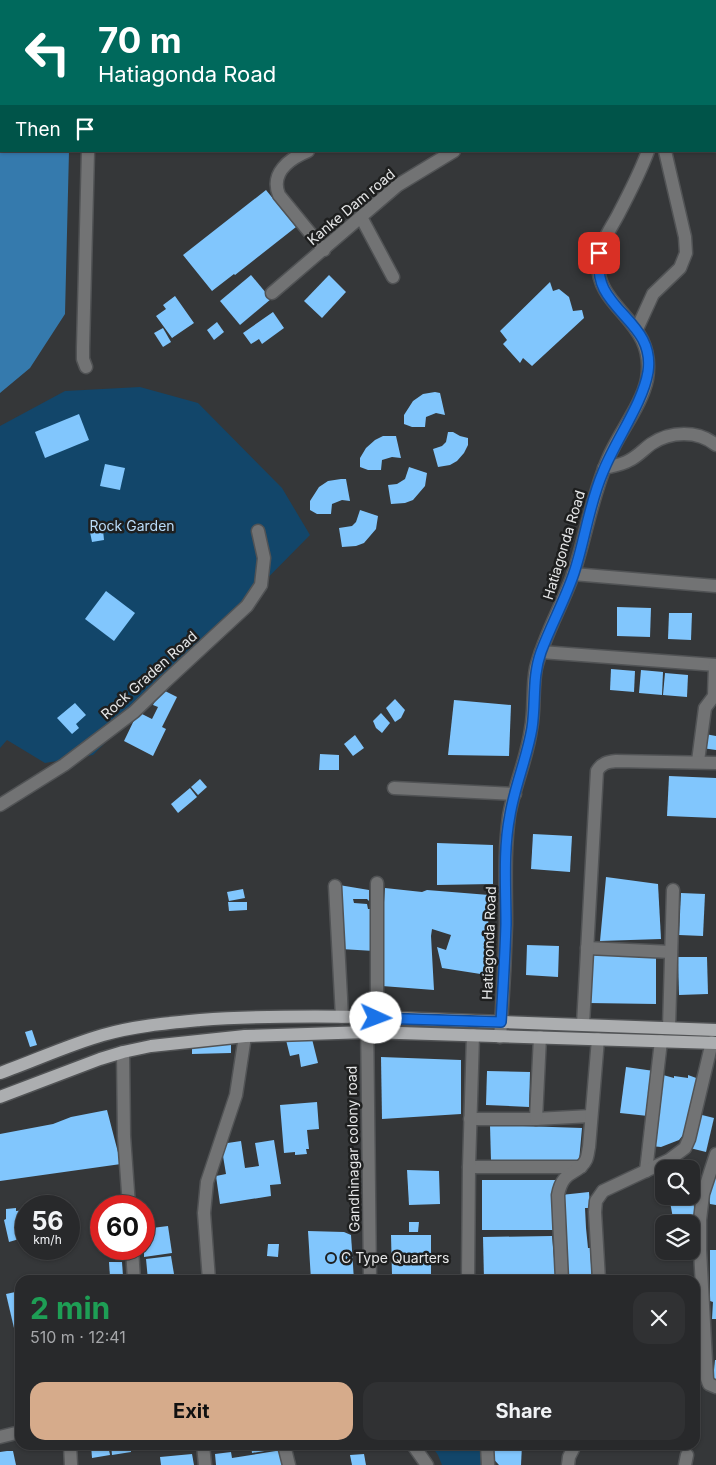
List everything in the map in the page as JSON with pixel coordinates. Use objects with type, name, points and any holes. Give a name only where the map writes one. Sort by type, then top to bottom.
[{"type":"main road","points":[[0,1073],[104,1034],[177,1022],[242,1017],[342,1016],[583,1024],[669,1028],[715,1038]]},
{"type":"main road","points":[[0,1097],[123,1052],[151,1046],[245,1036],[368,1032],[661,1041],[715,1038]]},
{"type":"street","points":[[86,367],[82,348],[88,152]]},
{"type":"street","points":[[306,152],[296,156],[283,168],[276,178],[276,186],[279,195],[324,250]]},
{"type":"street","name":"Kanke Dam road","points":[[272,293],[398,185],[452,152]]},
{"type":"street","name":"Hatiagonda Road","points":[[500,1037],[506,924],[506,846],[510,815],[532,728],[534,686],[541,652],[573,574],[604,468],[646,383],[648,369],[644,342],[637,329],[611,300],[604,288],[598,265],[599,253],[605,239],[639,174],[648,152]]},
{"type":"street","points":[[637,329],[653,294],[680,268],[686,253],[685,237],[665,152]]},
{"type":"street","points":[[360,217],[393,277]]},
{"type":"street","points":[[604,468],[620,465],[661,438],[678,434],[694,435],[710,440],[716,445]]},
{"type":"street","name":"Rock Graden Road","points":[[0,805],[64,765],[134,712],[247,606],[261,586],[264,558],[258,531]]},
{"type":"street","points":[[573,574],[716,586]]},
{"type":"street","points":[[541,652],[716,665],[714,696],[705,708],[698,761]]},
{"type":"street","points":[[583,1024],[596,771],[607,762],[716,762]]},
{"type":"street","points":[[394,788],[515,794]]},
{"type":"street","name":"Gandhinagar colony road","points":[[370,1275],[368,1032],[372,1017],[377,883]]},
{"type":"street","points":[[335,886],[342,1016]]},
{"type":"street","points":[[669,1028],[673,890]]},
{"type":"street","points":[[587,948],[671,952]]},
{"type":"street","points":[[468,1275],[473,1035]]},
{"type":"street","points":[[209,1275],[204,1214],[207,1182],[236,1095],[245,1036]]},
{"type":"street","points":[[536,1119],[540,1037]]},
{"type":"street","points":[[599,1275],[596,1201],[603,1191],[669,1160],[686,1148],[690,1139],[715,1038]]},
{"type":"street","points":[[562,1275],[558,1195],[564,1178],[580,1167],[586,1160],[589,1148],[598,1039]]},
{"type":"street","points":[[646,1171],[661,1041]]},
{"type":"street","points":[[123,1052],[124,1136],[128,1195]]},
{"type":"street","points":[[470,1119],[536,1119],[591,1116]]},
{"type":"street","points":[[716,1154],[703,1194],[700,1220],[700,1258],[707,1378],[709,1384],[716,1387]]},
{"type":"street","points":[[469,1167],[580,1167]]},
{"type":"street","points":[[133,1260],[134,1275]]},
{"type":"street","points":[[0,1437],[15,1433]]},
{"type":"street","points":[[70,1450],[71,1465]]},
{"type":"street","points":[[204,1450],[205,1465]]},
{"type":"street","points":[[285,1450],[289,1465]]},
{"type":"street","points":[[416,1450],[427,1465]]},
{"type":"street","points":[[487,1450],[488,1465]]},
{"type":"street","points":[[568,1465],[572,1450]]},
{"type":"green space","name":"Rock Garden","points":[[140,387],[198,403],[282,488],[310,535],[93,755],[45,763],[7,740],[0,748],[0,426],[65,391]]},
{"type":"green space","points":[[434,1450],[482,1450],[484,1465],[442,1465]]},
{"type":"shaded area","points":[[0,152],[69,152],[65,314],[30,368],[0,393]]},
{"type":"building","points":[[266,190],[296,227],[212,291],[183,255]]},
{"type":"building","points":[[251,275],[271,299],[240,325],[220,301]]},
{"type":"building","points":[[329,275],[346,292],[322,318],[304,301]]},
{"type":"building","points":[[550,282],[553,291],[559,289],[569,297],[573,311],[582,310],[584,318],[532,366],[523,358],[520,363],[503,344],[507,340],[500,331]]},
{"type":"building","points":[[175,296],[194,323],[172,338],[156,316],[166,309],[163,305]]},
{"type":"building","points":[[273,312],[284,328],[262,344],[259,339],[251,344],[243,333]]},
{"type":"building","points":[[217,322],[224,332],[214,340],[207,330]]},
{"type":"building","points":[[163,328],[171,342],[163,347],[154,333]]},
{"type":"building","points":[[440,393],[445,415],[436,413],[426,417],[425,427],[412,427],[404,424],[404,415],[413,401],[423,394]]},
{"type":"building","points":[[79,414],[89,440],[45,458],[35,432]]},
{"type":"building","points":[[448,432],[468,438],[468,445],[457,461],[450,465],[438,467],[433,449],[442,446],[446,442]]},
{"type":"building","points":[[383,436],[396,436],[401,458],[392,457],[382,460],[381,470],[368,470],[360,467],[360,458],[366,448]]},
{"type":"building","points":[[105,464],[125,468],[120,490],[100,486]]},
{"type":"building","points":[[409,467],[427,473],[425,486],[413,500],[405,503],[391,504],[388,485],[397,484],[405,479]]},
{"type":"building","points":[[346,479],[350,501],[342,500],[332,504],[331,514],[317,514],[310,510],[310,501],[319,487],[328,481]]},
{"type":"building","points":[[360,510],[378,516],[376,529],[364,543],[356,546],[342,547],[339,528],[352,526],[356,522]]},
{"type":"building","points":[[103,530],[104,540],[92,542],[90,532]]},
{"type":"building","points":[[106,591],[135,613],[114,641],[85,619]]},
{"type":"building","points":[[617,607],[651,608],[650,637],[617,636]]},
{"type":"building","points":[[669,613],[692,613],[691,640],[668,639]]},
{"type":"building","points":[[611,669],[635,671],[634,692],[610,690]]},
{"type":"building","points":[[641,670],[663,672],[662,695],[639,693]]},
{"type":"building","points":[[665,673],[688,675],[687,697],[663,695]]},
{"type":"building","points":[[161,689],[177,697],[162,727],[166,729],[153,756],[124,741],[138,712],[152,719],[158,707],[153,705]]},
{"type":"building","points":[[395,699],[405,710],[401,718],[395,722],[386,708]]},
{"type":"building","points":[[454,700],[511,705],[509,756],[448,755]]},
{"type":"building","points":[[75,703],[86,715],[76,724],[79,728],[72,734],[57,718]]},
{"type":"building","points":[[381,713],[390,723],[382,733],[376,728],[373,721]]},
{"type":"building","points":[[705,734],[716,736],[716,750],[702,748]]},
{"type":"building","points":[[355,735],[364,748],[353,756],[344,744]]},
{"type":"building","points":[[320,754],[339,755],[339,770],[319,770]]},
{"type":"building","points":[[669,776],[716,778],[716,818],[667,816]]},
{"type":"building","points":[[200,779],[207,787],[198,795],[191,787]]},
{"type":"building","points":[[190,788],[197,797],[178,813],[171,804]]},
{"type":"building","points":[[533,834],[572,836],[570,872],[531,869]]},
{"type":"building","points":[[437,843],[493,845],[493,884],[437,885]]},
{"type":"building","points":[[606,877],[658,884],[661,939],[600,941]]},
{"type":"building","points":[[339,885],[369,890],[369,901],[367,899],[353,899],[354,903],[367,904],[368,909],[371,909],[374,951],[341,949],[339,901],[342,901]]},
{"type":"building","points":[[385,888],[422,892],[427,890],[489,895],[487,975],[442,968],[437,947],[446,950],[451,935],[432,929],[434,990],[382,986],[382,931]]},
{"type":"building","points":[[243,889],[245,898],[229,901],[227,892]]},
{"type":"building","points":[[681,893],[705,894],[703,936],[679,935]]},
{"type":"building","points":[[228,902],[247,902],[247,910],[229,911]]},
{"type":"building","points":[[527,945],[559,946],[558,977],[526,975]]},
{"type":"building","points":[[593,952],[656,958],[656,1004],[588,1003]]},
{"type":"building","points":[[678,957],[707,957],[708,994],[679,995]]},
{"type":"building","points":[[32,1030],[37,1045],[30,1047],[25,1032]]},
{"type":"building","points":[[311,1035],[318,1063],[301,1067],[299,1054],[290,1056],[286,1040]]},
{"type":"building","points":[[231,1039],[231,1053],[192,1054],[192,1045]]},
{"type":"building","points":[[381,1057],[461,1060],[461,1114],[382,1119]]},
{"type":"building","points":[[626,1067],[654,1071],[648,1116],[620,1113]]},
{"type":"building","points":[[487,1071],[530,1072],[529,1107],[486,1105]]},
{"type":"building","points":[[663,1075],[674,1078],[674,1076],[688,1078],[688,1075],[699,1079],[687,1130],[679,1140],[661,1147],[651,1146]]},
{"type":"building","points":[[317,1102],[319,1129],[307,1130],[309,1149],[306,1149],[307,1154],[295,1155],[295,1152],[284,1153],[280,1105]]},
{"type":"building","points":[[107,1110],[121,1164],[0,1181],[0,1134],[53,1124],[71,1117]]},
{"type":"building","points":[[698,1114],[714,1118],[706,1152],[690,1148]]},
{"type":"building","points":[[490,1125],[582,1128],[579,1161],[491,1161]]},
{"type":"building","points":[[274,1140],[281,1184],[270,1185],[271,1196],[220,1204],[216,1176],[226,1174],[221,1144],[241,1141],[245,1168],[259,1166],[255,1143]]},
{"type":"building","points":[[407,1170],[439,1171],[440,1204],[409,1205]]},
{"type":"building","points":[[716,1170],[716,1205],[710,1204],[708,1188]]},
{"type":"building","points":[[482,1180],[555,1180],[554,1230],[482,1230]]},
{"type":"building","points":[[589,1192],[590,1208],[585,1208],[592,1275],[565,1275],[561,1195]]},
{"type":"building","points":[[671,1205],[694,1205],[695,1215],[672,1215]]},
{"type":"building","points":[[15,1208],[15,1240],[9,1242],[4,1220],[6,1219],[6,1209]]},
{"type":"building","points":[[409,1222],[419,1222],[418,1232],[409,1232]]},
{"type":"building","points":[[168,1226],[172,1253],[155,1255],[155,1228]]},
{"type":"building","name":"C Type Quarters","points":[[308,1231],[344,1232],[351,1235],[354,1275],[311,1275]]},
{"type":"building","points":[[391,1235],[431,1235],[431,1275],[392,1275]]},
{"type":"building","points":[[552,1236],[556,1275],[484,1275],[483,1237]]},
{"type":"building","points":[[268,1244],[279,1244],[278,1257],[267,1256]]},
{"type":"building","points":[[710,1250],[716,1250],[716,1319],[712,1319],[713,1302],[710,1301]]},
{"type":"building","points":[[171,1256],[174,1275],[148,1275],[146,1260]]},
{"type":"building","points":[[109,1262],[122,1262],[123,1275],[110,1275]]},
{"type":"building","points":[[15,1292],[14,1328],[6,1294]]},
{"type":"building","points":[[715,1360],[716,1380],[713,1380]]},
{"type":"building","points":[[91,1450],[109,1450],[110,1455],[92,1458]]},
{"type":"building","points":[[112,1450],[131,1450],[131,1452],[112,1455]]},
{"type":"building","points":[[252,1450],[271,1450],[252,1453]]},
{"type":"building","points":[[282,1450],[284,1465],[216,1465],[215,1454],[231,1452],[232,1458]]},
{"type":"building","points":[[488,1450],[522,1450],[521,1465],[499,1465],[488,1453]]},
{"type":"building","points":[[13,1451],[16,1465],[0,1465],[0,1452]]},
{"type":"building","points":[[192,1454],[194,1465],[161,1465],[160,1457]]},
{"type":"building","points":[[364,1454],[366,1465],[352,1465],[350,1455]]},
{"type":"place","name":"C Type Quarters","points":[[331,1258]]},
{"type":"route","points":[[376,1018],[501,1022],[506,924],[506,846],[510,815],[532,728],[536,668],[573,574],[598,484],[609,456],[640,398],[646,383],[648,369],[644,342],[637,329],[611,300],[604,288],[598,265],[599,253]]}]
